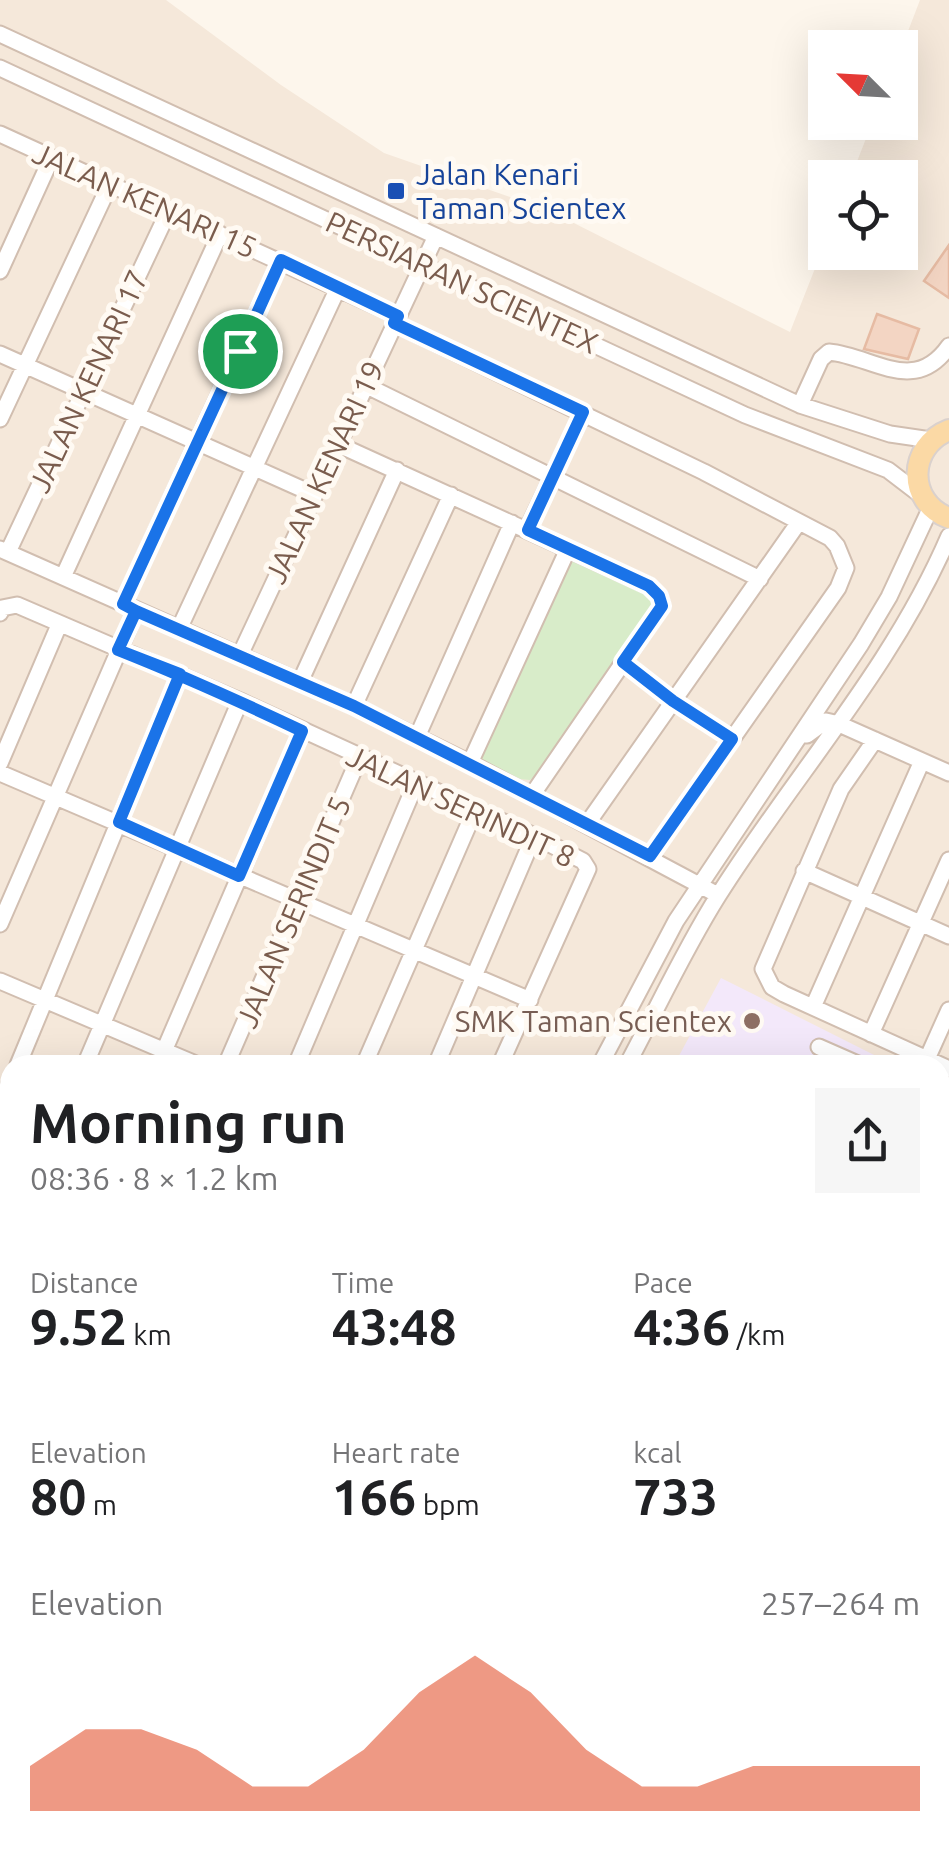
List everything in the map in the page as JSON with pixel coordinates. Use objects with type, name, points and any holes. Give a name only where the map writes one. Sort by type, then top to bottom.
[{"type":"main road","points":[[934,507],[917,469],[921,454],[940,435]]},
{"type":"street","name":"PERSIARAN SCIENTEX","points":[[0,34],[800,404],[890,434],[940,435]]},
{"type":"street","name":"PERSIARAN SCIENTEX","points":[[0,68],[745,415],[888,470],[934,507]]},
{"type":"street","name":"JALAN KENARI 15","points":[[0,134],[281,260],[830,538],[838,546],[846,568],[827,604],[732,739]]},
{"type":"street","points":[[0,271],[51,158]]},
{"type":"street","points":[[0,419],[110,184]]},
{"type":"street","name":"JALAN KENARI 17","points":[[4,550],[169,210]]},
{"type":"street","points":[[63,577],[220,234]]},
{"type":"street","name":"JALAN KENARI 19","points":[[240,656],[312,494],[436,236]]},
{"type":"street","points":[[0,924],[118,650],[129,608],[199,442],[281,260]]},
{"type":"street","points":[[179,629],[338,288]]},
{"type":"street","points":[[800,404],[821,359],[829,352],[845,353],[902,373],[930,364],[949,346]]},
{"type":"street","points":[[0,354],[312,494]]},
{"type":"street","points":[[365,385],[760,578]]},
{"type":"street","points":[[417,737],[520,526],[554,478],[583,412]]},
{"type":"street","points":[[336,444],[649,586],[659,596],[662,606],[532,795]]},
{"type":"street","points":[[300,682],[397,470]]},
{"type":"street","points":[[354,706],[451,496]]},
{"type":"street","points":[[605,1055],[676,921],[861,644],[934,507]]},
{"type":"street","points":[[588,824],[799,522]]},
{"type":"street","points":[[632,1055],[718,895],[903,629],[949,536]]},
{"type":"street","points":[[470,763],[568,549]]},
{"type":"street","points":[[4,550],[354,706],[650,856],[718,895]]},
{"type":"street","name":"JALAN SERINDIT 8","points":[[1,611],[16,605],[180,674],[584,861],[588,868],[530,1000]]},
{"type":"street","points":[[0,763],[59,625]]},
{"type":"street","points":[[623,662],[673,701],[732,739],[650,856]]},
{"type":"street","points":[[22,1055],[180,674]]},
{"type":"street","points":[[89,1055],[240,701]]},
{"type":"street","points":[[792,747],[820,724],[839,724],[949,773]]},
{"type":"street","points":[[162,1055],[302,731]]},
{"type":"street","points":[[875,740],[841,788],[763,969],[772,987],[918,1055]]},
{"type":"street","name":"JALAN SERINDIT 5","points":[[230,1055],[359,758]]},
{"type":"street","points":[[813,1007],[922,761]]},
{"type":"street","points":[[0,773],[530,1000],[505,1055]]},
{"type":"street","points":[[300,1055],[416,783]]},
{"type":"street","points":[[368,1055],[474,810]]},
{"type":"street","points":[[440,1055],[534,836]]},
{"type":"street","points":[[871,1034],[949,860]]},
{"type":"street","points":[[804,871],[949,936]]},
{"type":"street","points":[[0,981],[102,1024],[156,1055]]},
{"type":"street","points":[[929,1055],[949,1010]]},
{"type":"street","points":[[818,1047],[837,1055]]},
{"type":"shaded area","points":[[0,0],[166,0],[281,85],[384,153],[550,211],[790,332],[814,270],[918,270],[918,160],[858,160],[865,140],[918,140],[918,30],[908,30],[920,0],[949,0],[949,1055],[0,1055]]},
{"type":"shaded area","name":"SMK Taman Scientex","points":[[721,978],[874,1055],[679,1055]]},
{"type":"green space","points":[[579,554],[659,596],[644,628],[568,733],[560,737],[550,762],[530,780],[507,778],[480,758],[570,565]]},
{"type":"building","points":[[949,245],[949,298],[924,281]]},
{"type":"building","points":[[877,314],[919,329],[908,359],[864,349]]},
{"type":"place","name":"Jalan Kenari Taman Scientex","points":[[396,191]]},
{"type":"place","name":"SMK Taman Scientex","points":[[752,1021]]},
{"type":"route","points":[[240,351],[123,604],[136,611],[118,650],[180,674],[119,822],[239,876],[302,731],[180,674],[118,650],[136,611],[354,706],[650,856],[732,739],[673,701],[623,662],[662,606],[659,596],[649,586],[528,530],[583,412],[394,323],[398,316],[281,260],[240,351]]}]
